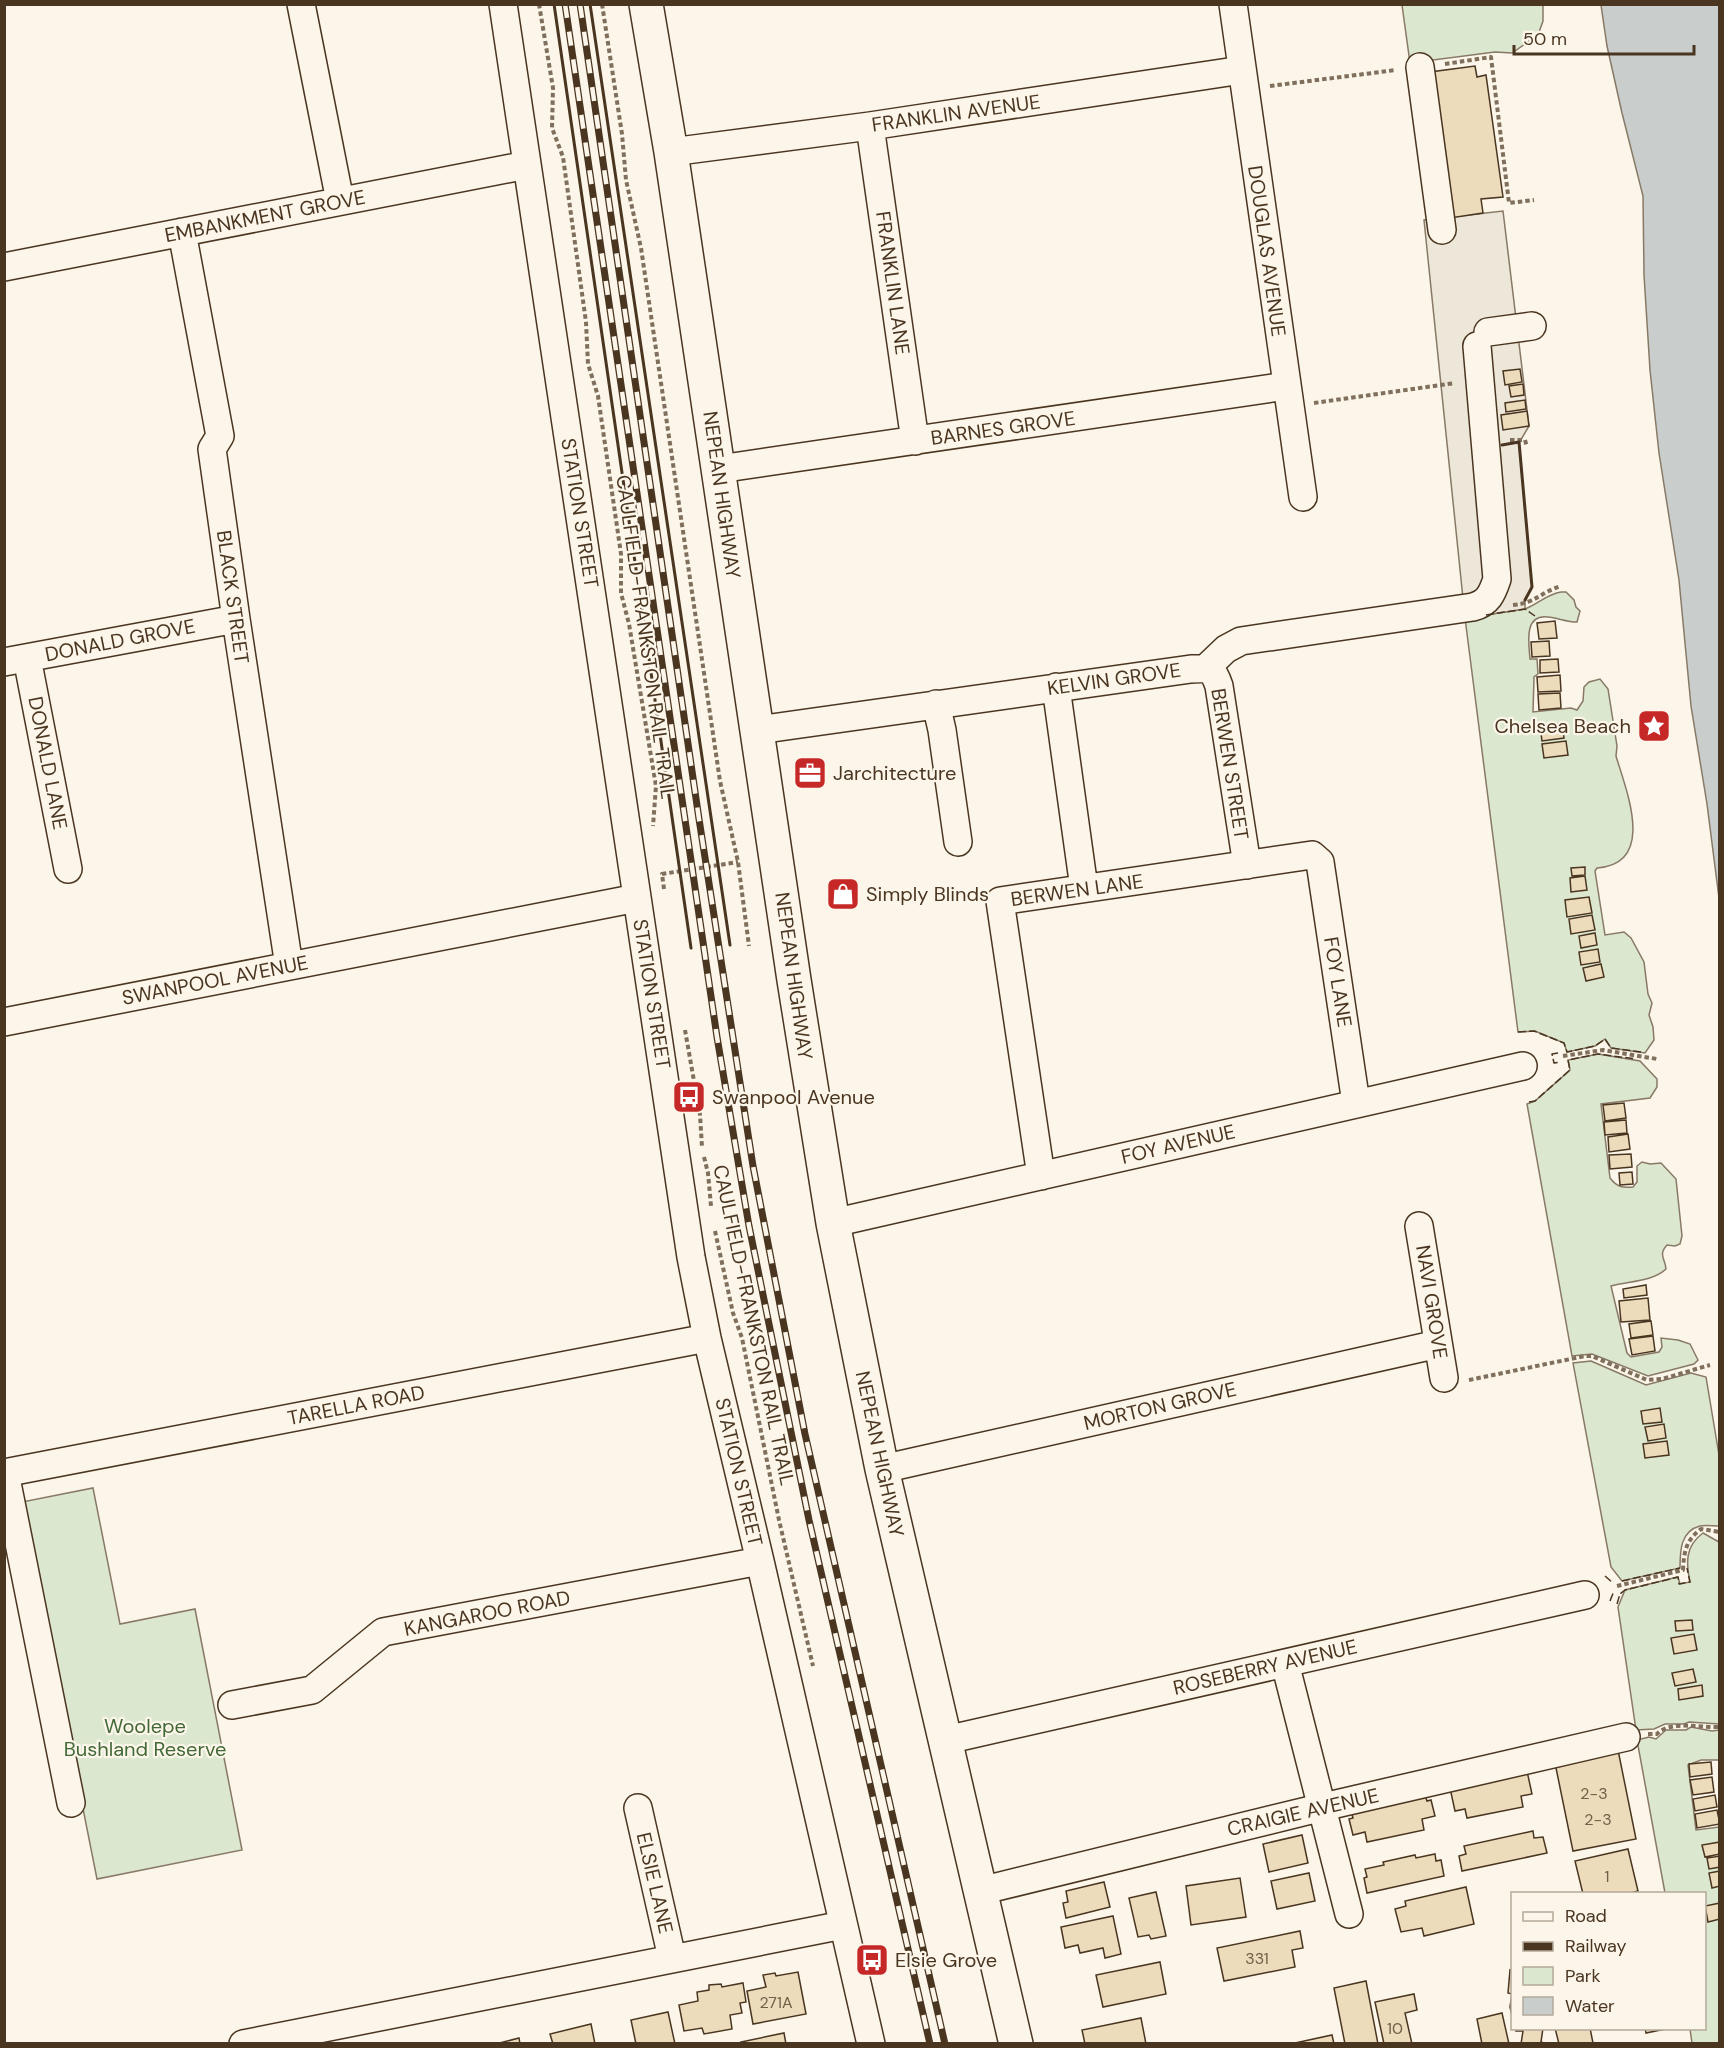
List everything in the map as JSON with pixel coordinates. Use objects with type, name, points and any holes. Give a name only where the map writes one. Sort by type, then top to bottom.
[{"type":"highway","name":"NEPEAN HIGHWAY","points":[[646,4],[671,152],[833,1223],[882,1469],[1016,2043]]},
{"type":"street","points":[[301,4],[340,201]]},
{"type":"street","name":"STATION STREET","points":[[503,4],[691,1257],[707,1338],[871,2043]]},
{"type":"street","name":"DOUGLAS AVENUE","points":[[1233,4],[1303,497]]},
{"type":"street","points":[[1420,67],[1443,231]]},
{"type":"street","name":"FRANKLIN AVENUE","points":[[671,152],[870,126],[1242,70]]},
{"type":"street","name":"FRANKLIN LANE","points":[[870,126],[915,441]]},
{"type":"street","name":"EMBANKMENT GROVE","points":[[4,267],[526,165]]},
{"type":"street","name":"BLACK STREET","points":[[182,232],[220,436],[212,449],[289,966]]},
{"type":"street","name":"KELVIN GROVE","points":[[757,730],[1056,687],[1205,669],[1226,649],[1241,641],[1479,605],[1491,596],[1497,579],[1481,380],[1483,339],[1532,326]]},
{"type":"street","name":"BARNES GROVE","points":[[719,469],[915,441],[1288,396]]},
{"type":"street","name":"DONALD GROVE","points":[[16,660],[214,622],[236,620]]},
{"type":"street","name":"DONALD LANE","points":[[16,660],[68,869]]},
{"type":"street","name":"BERWEN STREET","points":[[1205,669],[1214,673],[1219,686],[1247,865]]},
{"type":"street","points":[[1056,687],[1084,888]]},
{"type":"street","points":[[936,704],[942,730],[957,842]]},
{"type":"street","name":"BERWEN LANE","points":[[1041,1176],[1000,901],[1312,855],[1320,862]]},
{"type":"street","name":"FOY LANE","points":[[1320,862],[1356,1103]]},
{"type":"street","name":"SWANPOOL AVENUE","points":[[4,1022],[637,898]]},
{"type":"street","name":"FOY AVENUE","points":[[833,1223],[1523,1066]]},
{"type":"street","name":"NAVI GROVE","points":[[1419,1226],[1444,1378]]},
{"type":"street","name":"TARELLA ROAD","points":[[5,1473],[707,1338]]},
{"type":"street","name":"MORTON GROVE","points":[[882,1469],[1438,1344]]},
{"type":"street","points":[[5,1473],[70,1803]]},
{"type":"street","name":"KANGAROO ROAD","points":[[232,1705],[312,1689],[383,1632],[760,1561]]},
{"type":"street","name":"ROSEBERRY AVENUE","points":[[946,1740],[1585,1595]]},
{"type":"street","points":[[1285,1663],[1349,1914]]},
{"type":"street","name":"CRAIGIE AVENUE","points":[[980,1890],[1626,1737]]},
{"type":"street","name":"ELSIE LANE","points":[[639,1808],[672,1958]]},
{"type":"street","points":[[257,2042],[843,1925]]},
{"type":"path","name":"CAULFIELD-FRANKSTON RAIL TRAIL","points":[[538,4],[553,88],[552,128],[562,157],[586,321],[588,364],[598,396],[621,554],[621,593],[629,624],[656,786],[652,836]]},
{"type":"path","points":[[602,4],[622,134],[626,180],[650,302],[720,781],[738,862],[749,946]]},
{"type":"path","points":[[1288,396],[1481,380]]},
{"type":"path","points":[[1525,440],[1527,447]]},
{"type":"path","points":[[1523,604],[1534,601],[1548,590],[1561,586]]},
{"type":"path","points":[[662,874],[738,862]]},
{"type":"path","name":"CAULFIELD-FRANKSTON RAIL TRAIL","points":[[684,1026],[700,1115],[712,1212]]},
{"type":"path","points":[[1563,1056],[1603,1050],[1657,1059]]},
{"type":"path","name":"CAULFIELD-FRANKSTON RAIL TRAIL","points":[[713,1221],[733,1313],[742,1338],[779,1520],[814,1671]]},
{"type":"path","points":[[1444,1378],[1463,1381],[1585,1356],[1592,1356],[1647,1380],[1662,1379],[1710,1365]]},
{"type":"path","points":[[1617,1586],[1683,1569],[1684,1550],[1690,1536],[1701,1529],[1719,1532]]},
{"type":"path","points":[[1626,1737],[1638,1734],[1657,1734],[1662,1728],[1667,1727],[1691,1725],[1719,1727]]},
{"type":"green space","points":[[1402,5],[1543,5],[1543,21],[1538,35],[1512,53],[1495,52],[1410,63]]},
{"type":"green space","points":[[1561,592],[1566,592],[1574,600],[1580,611],[1577,622],[1540,617],[1531,625],[1529,631],[1530,659],[1537,659],[1538,674],[1534,677],[1533,712],[1571,708],[1577,710],[1583,701],[1584,687],[1589,682],[1600,679],[1608,689],[1617,746],[1616,756],[1626,787],[1633,823],[1632,840],[1627,854],[1615,863],[1597,868],[1595,871],[1605,935],[1624,932],[1631,938],[1644,962],[1648,994],[1652,1003],[1649,1015],[1654,1040],[1645,1053],[1611,1048],[1605,1039],[1595,1046],[1567,1052],[1564,1043],[1535,1031],[1518,1032],[1465,618],[1525,609]]},
{"type":"green space","points":[[1598,1054],[1640,1061],[1657,1079],[1657,1087],[1650,1098],[1601,1104],[1610,1178],[1620,1186],[1633,1187],[1637,1182],[1637,1166],[1642,1162],[1661,1163],[1676,1179],[1682,1236],[1680,1244],[1667,1245],[1664,1248],[1662,1254],[1666,1269],[1647,1279],[1611,1286],[1627,1353],[1631,1357],[1659,1352],[1662,1347],[1661,1338],[1690,1344],[1698,1360],[1694,1364],[1648,1376],[1592,1354],[1572,1356],[1527,1104],[1535,1101],[1570,1070],[1568,1060]]},
{"type":"green space","points":[[1591,1361],[1646,1385],[1691,1373],[1706,1377],[1719,1455],[1719,1526],[1700,1526],[1688,1532],[1682,1543],[1680,1568],[1622,1581],[1611,1567],[1573,1363]]},
{"type":"green space","name":"Woolepe Bushland Reserve","points":[[93,1488],[120,1624],[195,1609],[242,1850],[97,1879],[22,1502]]},
{"type":"green space","points":[[1703,1533],[1719,1542],[1719,1724],[1689,1722],[1636,1730],[1618,1607],[1625,1590],[1678,1577],[1680,1584],[1690,1582],[1688,1555],[1693,1543]]},
{"type":"green space","points":[[1691,1727],[1719,1730],[1719,1760],[1701,1760],[1688,1765],[1696,1830],[1719,1827],[1719,2043],[1692,2043],[1690,2030],[1706,2030],[1706,1892],[1665,1892],[1637,1740],[1649,1737],[1656,1739],[1666,1730],[1686,1730]]},
{"type":"shaded area","points":[[1503,211],[1529,426],[1519,443],[1532,587],[1525,599],[1525,609],[1465,618],[1424,220]]},
{"type":"water","points":[[1601,5],[1719,5],[1719,898],[1691,706],[1679,580],[1659,453],[1650,370],[1644,275],[1643,196],[1607,46]]},
{"type":"building","points":[[1475,66],[1477,77],[1486,75],[1503,197],[1481,199],[1483,213],[1450,218],[1430,72]]},
{"type":"building","points":[[1520,369],[1522,382],[1505,385],[1503,371]]},
{"type":"building","points":[[1523,384],[1524,395],[1511,397],[1509,386]]},
{"type":"building","points":[[1525,400],[1526,409],[1506,412],[1505,403]]},
{"type":"building","points":[[1527,411],[1529,426],[1503,430],[1501,415]]},
{"type":"building","points":[[1555,621],[1557,638],[1539,639],[1537,623]]},
{"type":"building","points":[[1549,641],[1550,656],[1532,657],[1531,642]]},
{"type":"building","points":[[1558,659],[1559,672],[1540,673],[1540,660]]},
{"type":"building","points":[[1560,675],[1561,691],[1538,692],[1537,677]]},
{"type":"building","points":[[1560,693],[1561,708],[1539,710],[1538,694]]},
{"type":"building","points":[[1562,723],[1564,738],[1542,741],[1540,726]]},
{"type":"building","points":[[1566,741],[1568,755],[1544,758],[1542,744]]},
{"type":"building","points":[[1585,867],[1585,875],[1572,876],[1571,868]]},
{"type":"building","points":[[1585,876],[1587,890],[1571,892],[1570,878]]},
{"type":"building","points":[[1589,897],[1592,913],[1567,917],[1565,900]]},
{"type":"building","points":[[1592,915],[1595,930],[1571,934],[1569,919]]},
{"type":"building","points":[[1595,933],[1597,945],[1581,948],[1579,936]]},
{"type":"building","points":[[1598,949],[1600,962],[1581,965],[1579,952]]},
{"type":"building","points":[[1601,964],[1604,977],[1586,981],[1583,968]]},
{"type":"building","points":[[1624,1103],[1626,1118],[1605,1121],[1603,1105]]},
{"type":"building","points":[[1626,1120],[1627,1133],[1605,1135],[1604,1122]]},
{"type":"building","points":[[1628,1134],[1630,1149],[1609,1152],[1608,1137]]},
{"type":"building","points":[[1631,1154],[1632,1167],[1610,1169],[1609,1155]]},
{"type":"building","points":[[1632,1172],[1633,1184],[1620,1185],[1619,1173]]},
{"type":"building","points":[[1646,1285],[1647,1295],[1624,1298],[1623,1289]]},
{"type":"building","points":[[1648,1298],[1650,1320],[1621,1322],[1619,1301]]},
{"type":"building","points":[[1651,1321],[1653,1335],[1631,1338],[1629,1324]]},
{"type":"building","points":[[1653,1336],[1655,1351],[1632,1355],[1629,1339]]},
{"type":"building","points":[[1660,1408],[1662,1422],[1643,1424],[1641,1411]]},
{"type":"building","points":[[1664,1424],[1666,1438],[1648,1441],[1645,1427]]},
{"type":"building","points":[[1667,1441],[1669,1455],[1645,1458],[1643,1444]]},
{"type":"building","points":[[1692,1620],[1693,1630],[1676,1631],[1675,1621]]},
{"type":"building","points":[[1694,1634],[1697,1650],[1674,1654],[1671,1638]]},
{"type":"building","points":[[1693,1669],[1696,1682],[1675,1686],[1672,1673]]},
{"type":"building","points":[[1702,1685],[1703,1696],[1679,1700],[1678,1689]]},
{"type":"building","points":[[1618,1750],[1636,1839],[1573,1851],[1555,1763]]},
{"type":"building","points":[[1711,1762],[1712,1774],[1690,1777],[1689,1764]]},
{"type":"building","points":[[1527,1771],[1532,1794],[1521,1796],[1523,1807],[1467,1818],[1465,1809],[1455,1811],[1450,1788]]},
{"type":"building","points":[[1712,1777],[1714,1792],[1693,1795],[1690,1780]]},
{"type":"building","points":[[1425,1795],[1427,1801],[1431,1800],[1435,1816],[1422,1819],[1424,1830],[1367,1842],[1365,1832],[1353,1835],[1349,1819],[1353,1818],[1351,1811]]},
{"type":"building","points":[[1715,1795],[1717,1807],[1695,1811],[1693,1799]]},
{"type":"building","points":[[1717,1810],[1720,1824],[1697,1828],[1695,1814]]},
{"type":"building","points":[[1533,1831],[1534,1838],[1543,1837],[1547,1853],[1462,1871],[1459,1856],[1466,1854],[1464,1846]]},
{"type":"building","points":[[1302,1835],[1308,1863],[1269,1872],[1263,1844]]},
{"type":"building","points":[[1720,1842],[1720,1854],[1705,1857],[1702,1845]]},
{"type":"building","points":[[1628,1849],[1638,1891],[1583,1892],[1575,1861]]},
{"type":"building","points":[[1435,1854],[1436,1861],[1441,1860],[1444,1876],[1367,1893],[1365,1869],[1384,1865],[1383,1862],[1415,1855],[1416,1858]]},
{"type":"building","points":[[1720,1856],[1720,1867],[1709,1869],[1707,1858]]},
{"type":"building","points":[[1720,1871],[1720,1886],[1712,1888],[1709,1873]]},
{"type":"building","points":[[1309,1873],[1315,1901],[1277,1909],[1271,1881]]},
{"type":"building","points":[[1240,1878],[1246,1917],[1191,1925],[1186,1886]]},
{"type":"building","points":[[1104,1882],[1110,1907],[1066,1918],[1063,1903],[1068,1902],[1066,1891]]},
{"type":"building","points":[[1466,1887],[1474,1924],[1424,1936],[1422,1928],[1401,1932],[1395,1909],[1406,1906],[1405,1901]]},
{"type":"building","points":[[1156,1892],[1166,1936],[1151,1939],[1149,1935],[1138,1937],[1129,1898]]},
{"type":"building","points":[[1720,1903],[1720,1919],[1708,1922],[1706,1906]]},
{"type":"building","points":[[1113,1916],[1121,1954],[1105,1958],[1103,1948],[1080,1953],[1078,1945],[1065,1948],[1061,1927]]},
{"type":"building","points":[[1300,1931],[1303,1948],[1292,1950],[1295,1967],[1224,1981],[1217,1948]]},
{"type":"building","points":[[1160,1962],[1166,1994],[1103,2007],[1096,1975]]},
{"type":"building","points":[[1510,1970],[1511,1994],[1508,1993]]},
{"type":"building","points":[[798,1972],[806,2014],[753,2024],[747,1991],[766,1987],[763,1975],[775,1973],[776,1976]]},
{"type":"building","points":[[1366,1981],[1378,2044],[1345,2044],[1334,1988]]},
{"type":"building","points":[[743,1983],[746,2002],[740,2003],[742,2013],[730,2015],[732,2029],[704,2034],[702,2028],[684,2031],[679,2005],[698,2001],[697,1992],[709,1990],[709,1985],[721,1984],[722,1987]]},
{"type":"building","points":[[1414,1994],[1417,2010],[1405,2013],[1412,2044],[1384,2044],[1375,2002]]},
{"type":"building","points":[[668,2012],[675,2044],[636,2044],[631,2020]]},
{"type":"building","points":[[1502,2013],[1509,2044],[1482,2044],[1477,2019]]},
{"type":"building","points":[[1141,2018],[1146,2044],[1085,2044],[1082,2030]]},
{"type":"building","points":[[591,2024],[595,2044],[553,2044],[550,2034]]},
{"type":"building","points":[[1543,2030],[1541,2042],[1547,2044],[1521,2044],[1523,2031],[1516,2031]]},
{"type":"building","points":[[1556,2030],[1590,2030],[1593,2043],[1559,2044]]},
{"type":"building","points":[[784,2033],[786,2044],[742,2044],[741,2042]]},
{"type":"building","points":[[1332,2035],[1334,2044],[1295,2043]]},
{"type":"building","points":[[519,2038],[520,2044],[496,2044]]},
{"type":"railway","points":[[565,4],[717,1037],[749,1226],[809,1520],[930,2044]]},
{"type":"railway","points":[[580,4],[699,819],[753,1166],[805,1434],[945,2044]]},
{"type":"fence","points":[[1486,615],[1525,609],[1535,616]]},
{"type":"fence","points":[[1518,1032],[1534,1031],[1564,1043],[1567,1052],[1595,1046],[1605,1039],[1611,1048],[1641,1052]]},
{"type":"fence","points":[[1558,1053],[1552,1054],[1554,1063],[1560,1062]]},
{"type":"fence","points":[[1529,1102],[1535,1101],[1570,1070],[1568,1060],[1598,1054],[1636,1059]]},
{"type":"fence","points":[[1622,1581],[1680,1568]]},
{"type":"fence","points":[[1617,1604],[1620,1594],[1625,1590],[1678,1577],[1679,1584],[1690,1582],[1687,1568]]},
{"type":"fence","points":[[1605,1576],[1613,1583]]},
{"type":"fence","points":[[1610,1601],[1614,1591]]},
{"type":"wall","points":[[554,4],[691,948]]},
{"type":"wall","points":[[590,4],[730,945]]},
{"type":"wall","points":[[1502,445],[1519,442],[1532,587],[1525,600]]},
{"type":"place","name":"Chelsea Beach","points":[[1654,726]]},
{"type":"place","name":"Jarchitecture","points":[[810,773]]},
{"type":"place","name":"Simply Blinds","points":[[843,894]]},
{"type":"place","name":"Swanpool Avenue","points":[[689,1097]]},
{"type":"place","name":"Elsie Grove","points":[[872,1960]]}]
